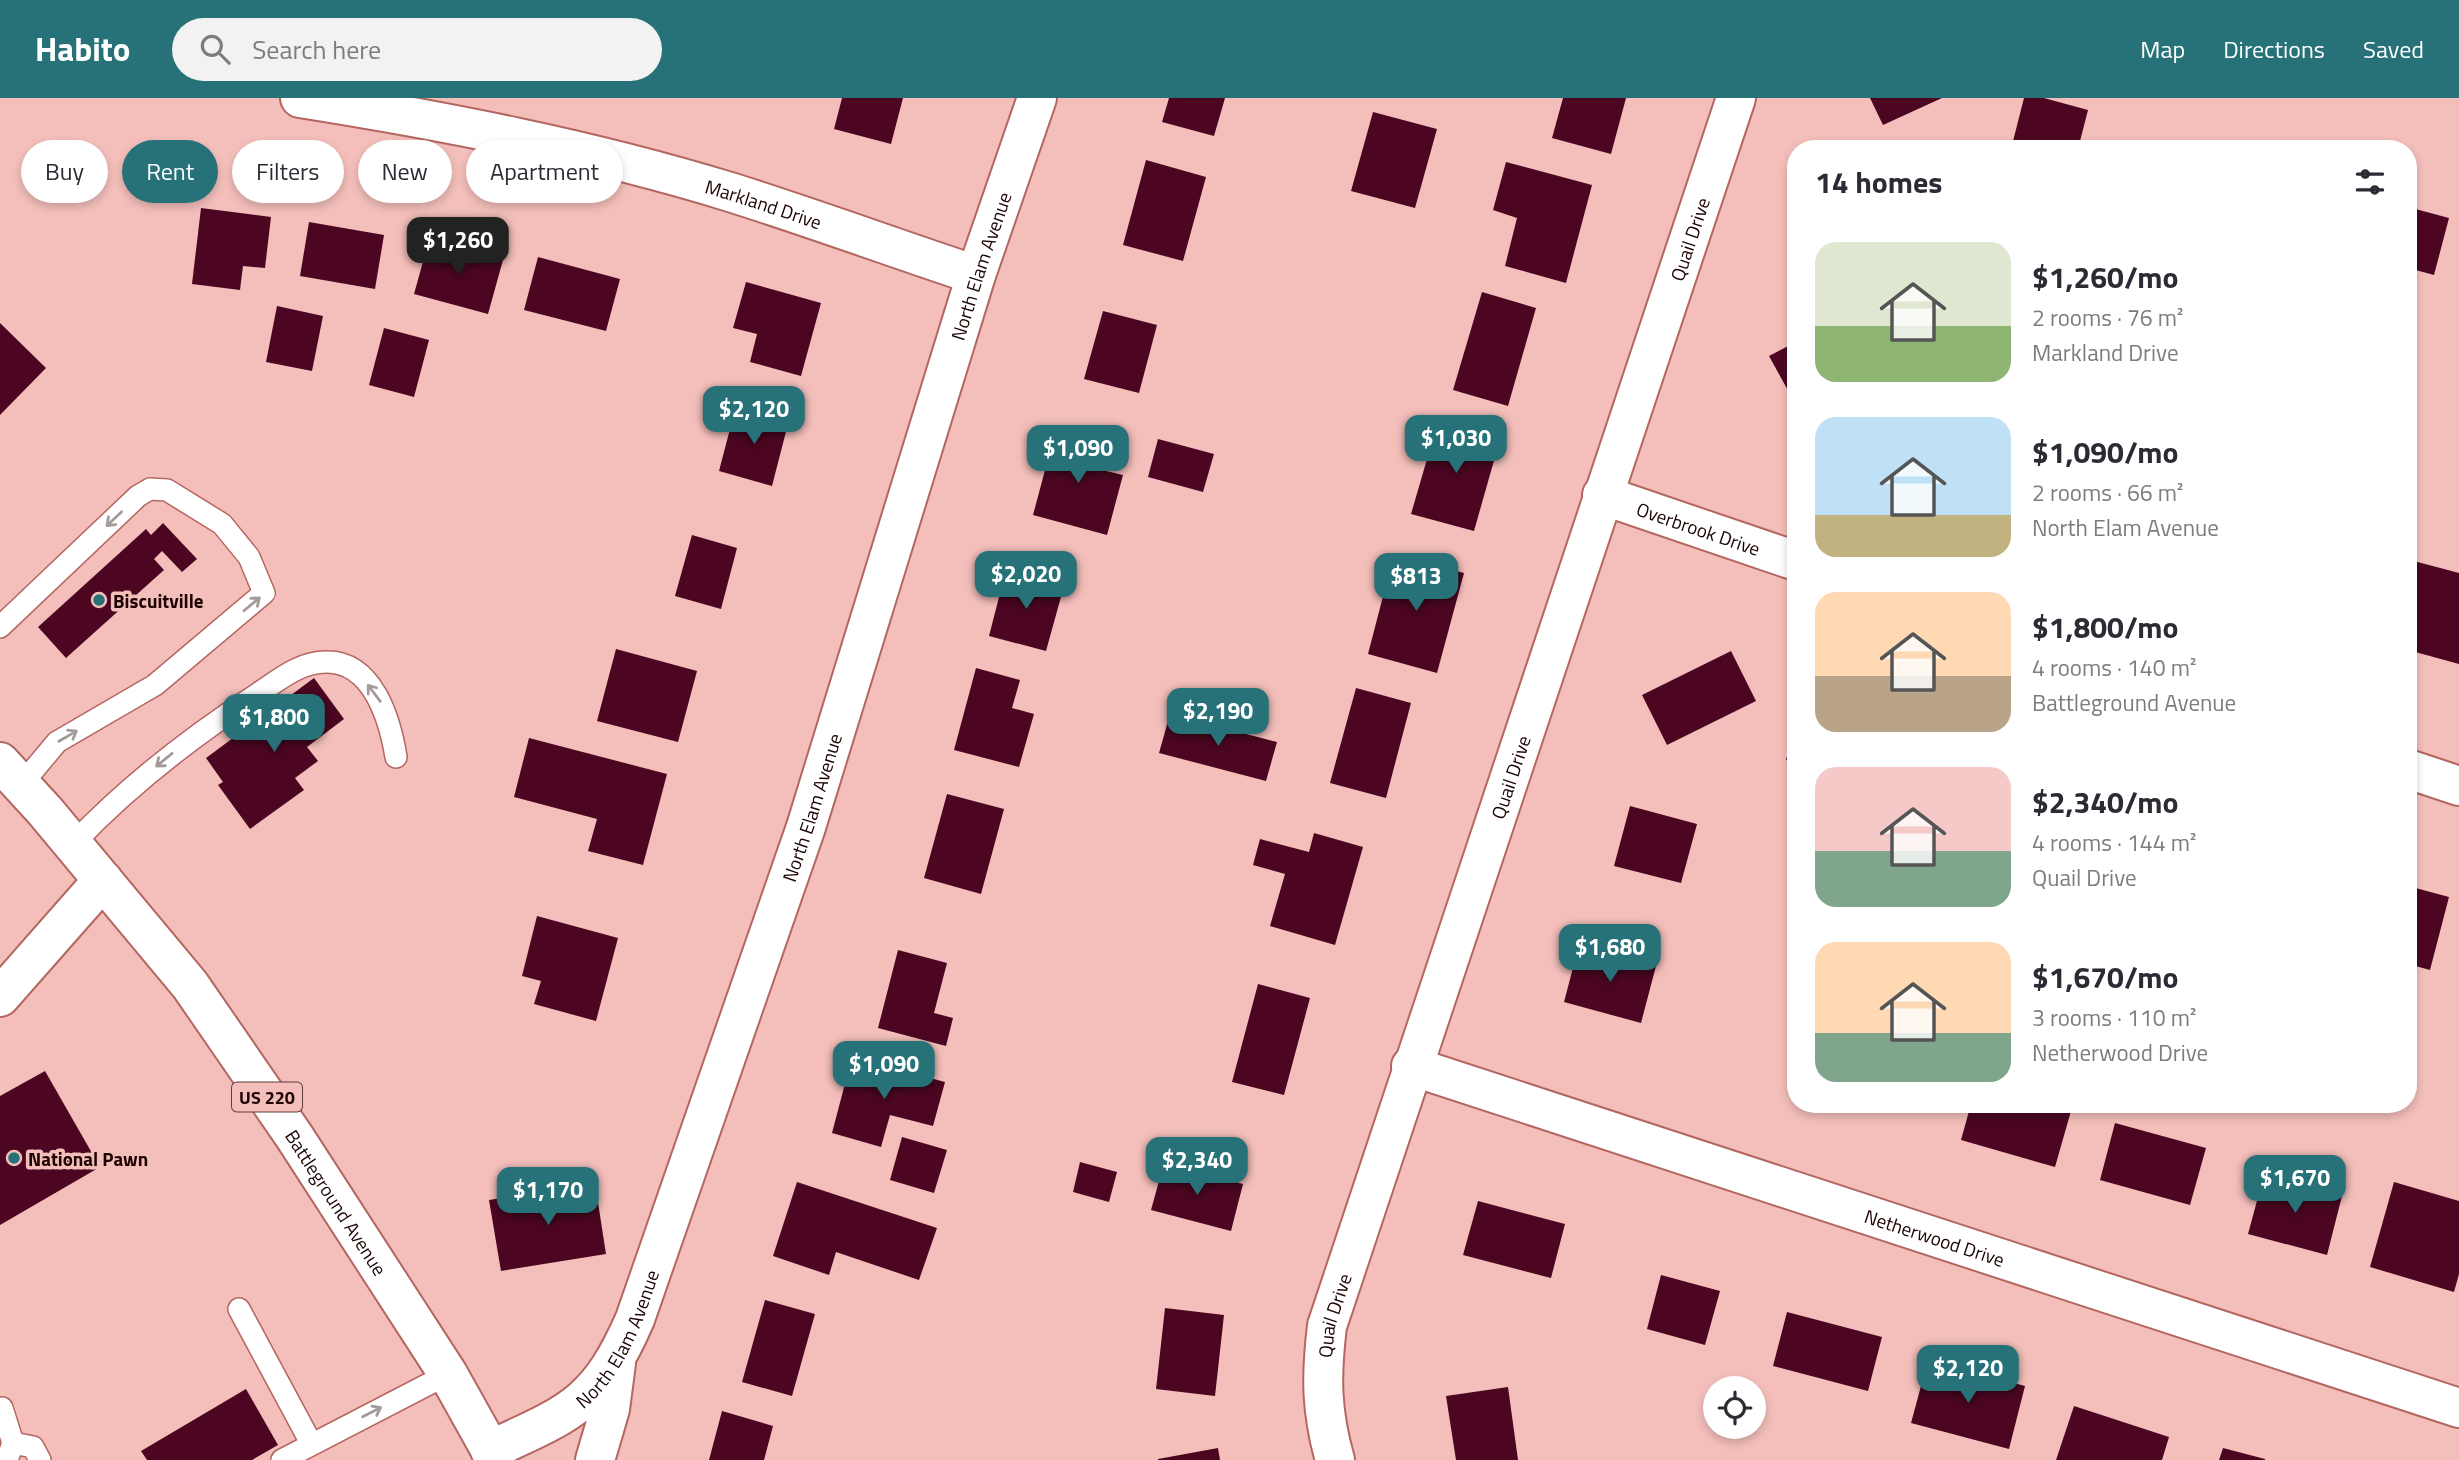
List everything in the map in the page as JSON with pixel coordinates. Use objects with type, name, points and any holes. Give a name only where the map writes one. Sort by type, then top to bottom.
[{"type":"street","name":"Markland Drive","points":[[300,98],[411,116],[591,155],[730,192],[976,275]]},
{"type":"street","name":"North Elam Avenue","points":[[493,1455],[588,1398],[616,1362],[635,1319],[806,827],[976,275],[1037,98]]},
{"type":"street","name":"Quail Drive","points":[[1335,1460],[1328,1434],[1321,1377],[1327,1326],[1411,1066],[1736,98]]},
{"type":"street","name":"Overbrook Drive","points":[[1602,495],[1787,558]]},
{"type":"street","points":[[2417,772],[2459,786]]},
{"type":"street","name":"Battleground Avenue","points":[[11,774],[190,985],[294,1136],[448,1374],[493,1455]]},
{"type":"street","points":[[0,997],[103,880]]},
{"type":"street","name":"Netherwood Drive","points":[[1411,1066],[2459,1408]]},
{"type":"street","points":[[595,1460],[610,1409],[616,1362]]},
{"type":"lane","points":[[0,627],[138,496],[150,489],[167,489],[222,524],[248,557],[264,593],[155,685],[57,742],[11,774]]},
{"type":"lane","points":[[73,844],[111,803],[195,734],[306,663],[329,661],[352,669],[379,695],[396,757]]},
{"type":"lane","points":[[239,1309],[311,1443]]},
{"type":"lane","points":[[282,1460],[448,1374]]},
{"type":"lane","points":[[2,1408],[10,1451],[33,1447],[40,1460]]},
{"type":"building","points":[[842,98],[903,98],[891,144],[834,129]]},
{"type":"building","points":[[1169,98],[1225,98],[1214,136],[1162,122]]},
{"type":"building","points":[[1563,98],[1626,98],[1611,154],[1552,138]]},
{"type":"building","points":[[1870,98],[1942,98],[1883,125]]},
{"type":"building","points":[[2024,98],[2044,98],[2088,110],[2080,140],[2013,140]]},
{"type":"building","points":[[1373,112],[1437,129],[1415,208],[1351,191]]},
{"type":"building","points":[[1146,160],[1206,177],[1183,261],[1123,245]]},
{"type":"building","points":[[1506,162],[1592,185],[1566,283],[1505,266],[1517,218],[1493,210]]},
{"type":"building","points":[[201,208],[271,217],[265,268],[243,266],[240,290],[192,284]]},
{"type":"building","points":[[2417,209],[2449,218],[2434,275],[2417,270]]},
{"type":"building","points":[[309,222],[384,235],[375,289],[300,276]]},
{"type":"building","points":[[429,240],[503,260],[488,314],[414,294]]},
{"type":"building","points":[[538,257],[620,279],[606,331],[524,310]]},
{"type":"building","points":[[746,282],[821,303],[801,376],[750,362],[757,334],[733,328]]},
{"type":"building","points":[[1482,292],[1536,308],[1508,406],[1453,390]]},
{"type":"building","points":[[277,306],[323,316],[312,371],[266,362]]},
{"type":"building","points":[[1103,311],[1157,325],[1139,393],[1084,379]]},
{"type":"building","points":[[0,323],[46,368],[0,415]]},
{"type":"building","points":[[384,328],[429,340],[414,397],[369,385]]},
{"type":"building","points":[[1787,347],[1787,389],[1769,356]]},
{"type":"building","points":[[736,406],[789,420],[772,486],[719,471]]},
{"type":"building","points":[[1439,418],[1501,436],[1474,531],[1411,514]]},
{"type":"building","points":[[1056,429],[1105,442],[1098,469],[1123,475],[1107,535],[1033,515]]},
{"type":"building","points":[[1158,439],[1214,454],[1203,492],[1148,477]]},
{"type":"building","name":"Biscuitville","points":[[163,523],[197,559],[182,572],[162,551],[154,559],[164,570],[66,658],[38,627],[146,529],[151,535]]},
{"type":"building","points":[[692,535],[737,548],[721,609],[675,596]]},
{"type":"building","points":[[1394,554],[1464,573],[1437,673],[1368,654]]},
{"type":"building","points":[[2417,562],[2459,573],[2459,664],[2417,652]]},
{"type":"building","points":[[1006,570],[1064,586],[1046,651],[989,636]]},
{"type":"building","points":[[616,649],[697,671],[678,742],[597,721]]},
{"type":"building","points":[[1731,651],[1756,701],[1667,745],[1642,695]]},
{"type":"building","points":[[976,668],[1020,680],[1012,708],[1034,714],[1019,767],[954,750]]},
{"type":"building","points":[[314,678],[344,719],[307,747],[318,761],[295,778],[304,790],[250,829],[218,785],[223,782],[206,758]]},
{"type":"building","points":[[1356,688],[1411,703],[1386,798],[1330,783]]},
{"type":"building","points":[[1170,714],[1277,742],[1266,781],[1159,753]]},
{"type":"building","points":[[529,738],[667,774],[643,865],[588,851],[597,819],[514,797]]},
{"type":"building","points":[[947,794],[1004,809],[981,894],[924,878]]},
{"type":"building","points":[[1630,806],[1697,824],[1681,883],[1614,866]]},
{"type":"building","points":[[1314,833],[1363,847],[1335,945],[1270,926],[1285,874],[1253,865],[1260,839],[1309,852]]},
{"type":"building","points":[[2417,888],[2449,897],[2430,970],[2417,966]]},
{"type":"building","points":[[537,916],[618,938],[596,1021],[534,1004],[541,981],[522,976]]},
{"type":"building","points":[[1579,945],[1656,966],[1641,1023],[1564,1002]]},
{"type":"building","points":[[898,950],[947,963],[934,1013],[953,1018],[946,1046],[878,1028]]},
{"type":"building","points":[[1258,984],[1310,998],[1284,1095],[1232,1082]]},
{"type":"building","points":[[852,1057],[945,1082],[933,1126],[890,1115],[881,1147],[832,1133]]},
{"type":"building","points":[[45,1071],[100,1167],[0,1225],[0,1096]]},
{"type":"building","points":[[1968,1113],[2070,1113],[2055,1167],[1961,1140]]},
{"type":"building","points":[[2115,1123],[2206,1148],[2190,1205],[2100,1180]]},
{"type":"building","points":[[902,1137],[947,1150],[934,1193],[890,1180]]},
{"type":"building","points":[[1080,1162],[1117,1172],[1109,1202],[1073,1192]]},
{"type":"building","points":[[1164,1163],[1243,1184],[1231,1231],[1151,1210]]},
{"type":"building","points":[[2264,1175],[2342,1196],[2327,1255],[2248,1234]]},
{"type":"building","points":[[797,1182],[937,1228],[919,1280],[836,1252],[829,1275],[773,1256]]},
{"type":"building","points":[[2394,1182],[2459,1201],[2459,1274],[2454,1292],[2370,1267]]},
{"type":"building","points":[[595,1183],[606,1254],[501,1271],[489,1200]]},
{"type":"building","points":[[1478,1201],[1565,1224],[1551,1278],[1463,1255]]},
{"type":"building","points":[[1661,1275],[1720,1291],[1705,1345],[1647,1329]]},
{"type":"building","points":[[765,1300],[815,1314],[792,1396],[742,1382]]},
{"type":"building","points":[[1165,1308],[1224,1315],[1215,1396],[1156,1389]]},
{"type":"building","points":[[1787,1312],[1882,1337],[1868,1391],[1773,1366]]},
{"type":"building","points":[[1928,1360],[2025,1386],[2009,1449],[1911,1423]]},
{"type":"building","points":[[1508,1387],[1518,1460],[1456,1460],[1446,1396]]},
{"type":"building","points":[[246,1389],[278,1445],[252,1460],[147,1460],[141,1451]]},
{"type":"building","points":[[2074,1406],[2169,1437],[2162,1460],[2056,1460]]},
{"type":"building","points":[[722,1411],[773,1426],[764,1460],[709,1460]]},
{"type":"building","points":[[1218,1448],[1220,1460],[1158,1460],[1158,1459]]},
{"type":"building","points":[[2223,1448],[2265,1459],[2265,1460],[2219,1460]]},
{"type":"place","name":"Biscuitville","points":[[99,600]]},
{"type":"place","name":"National Pawn","points":[[14,1158]]}]
